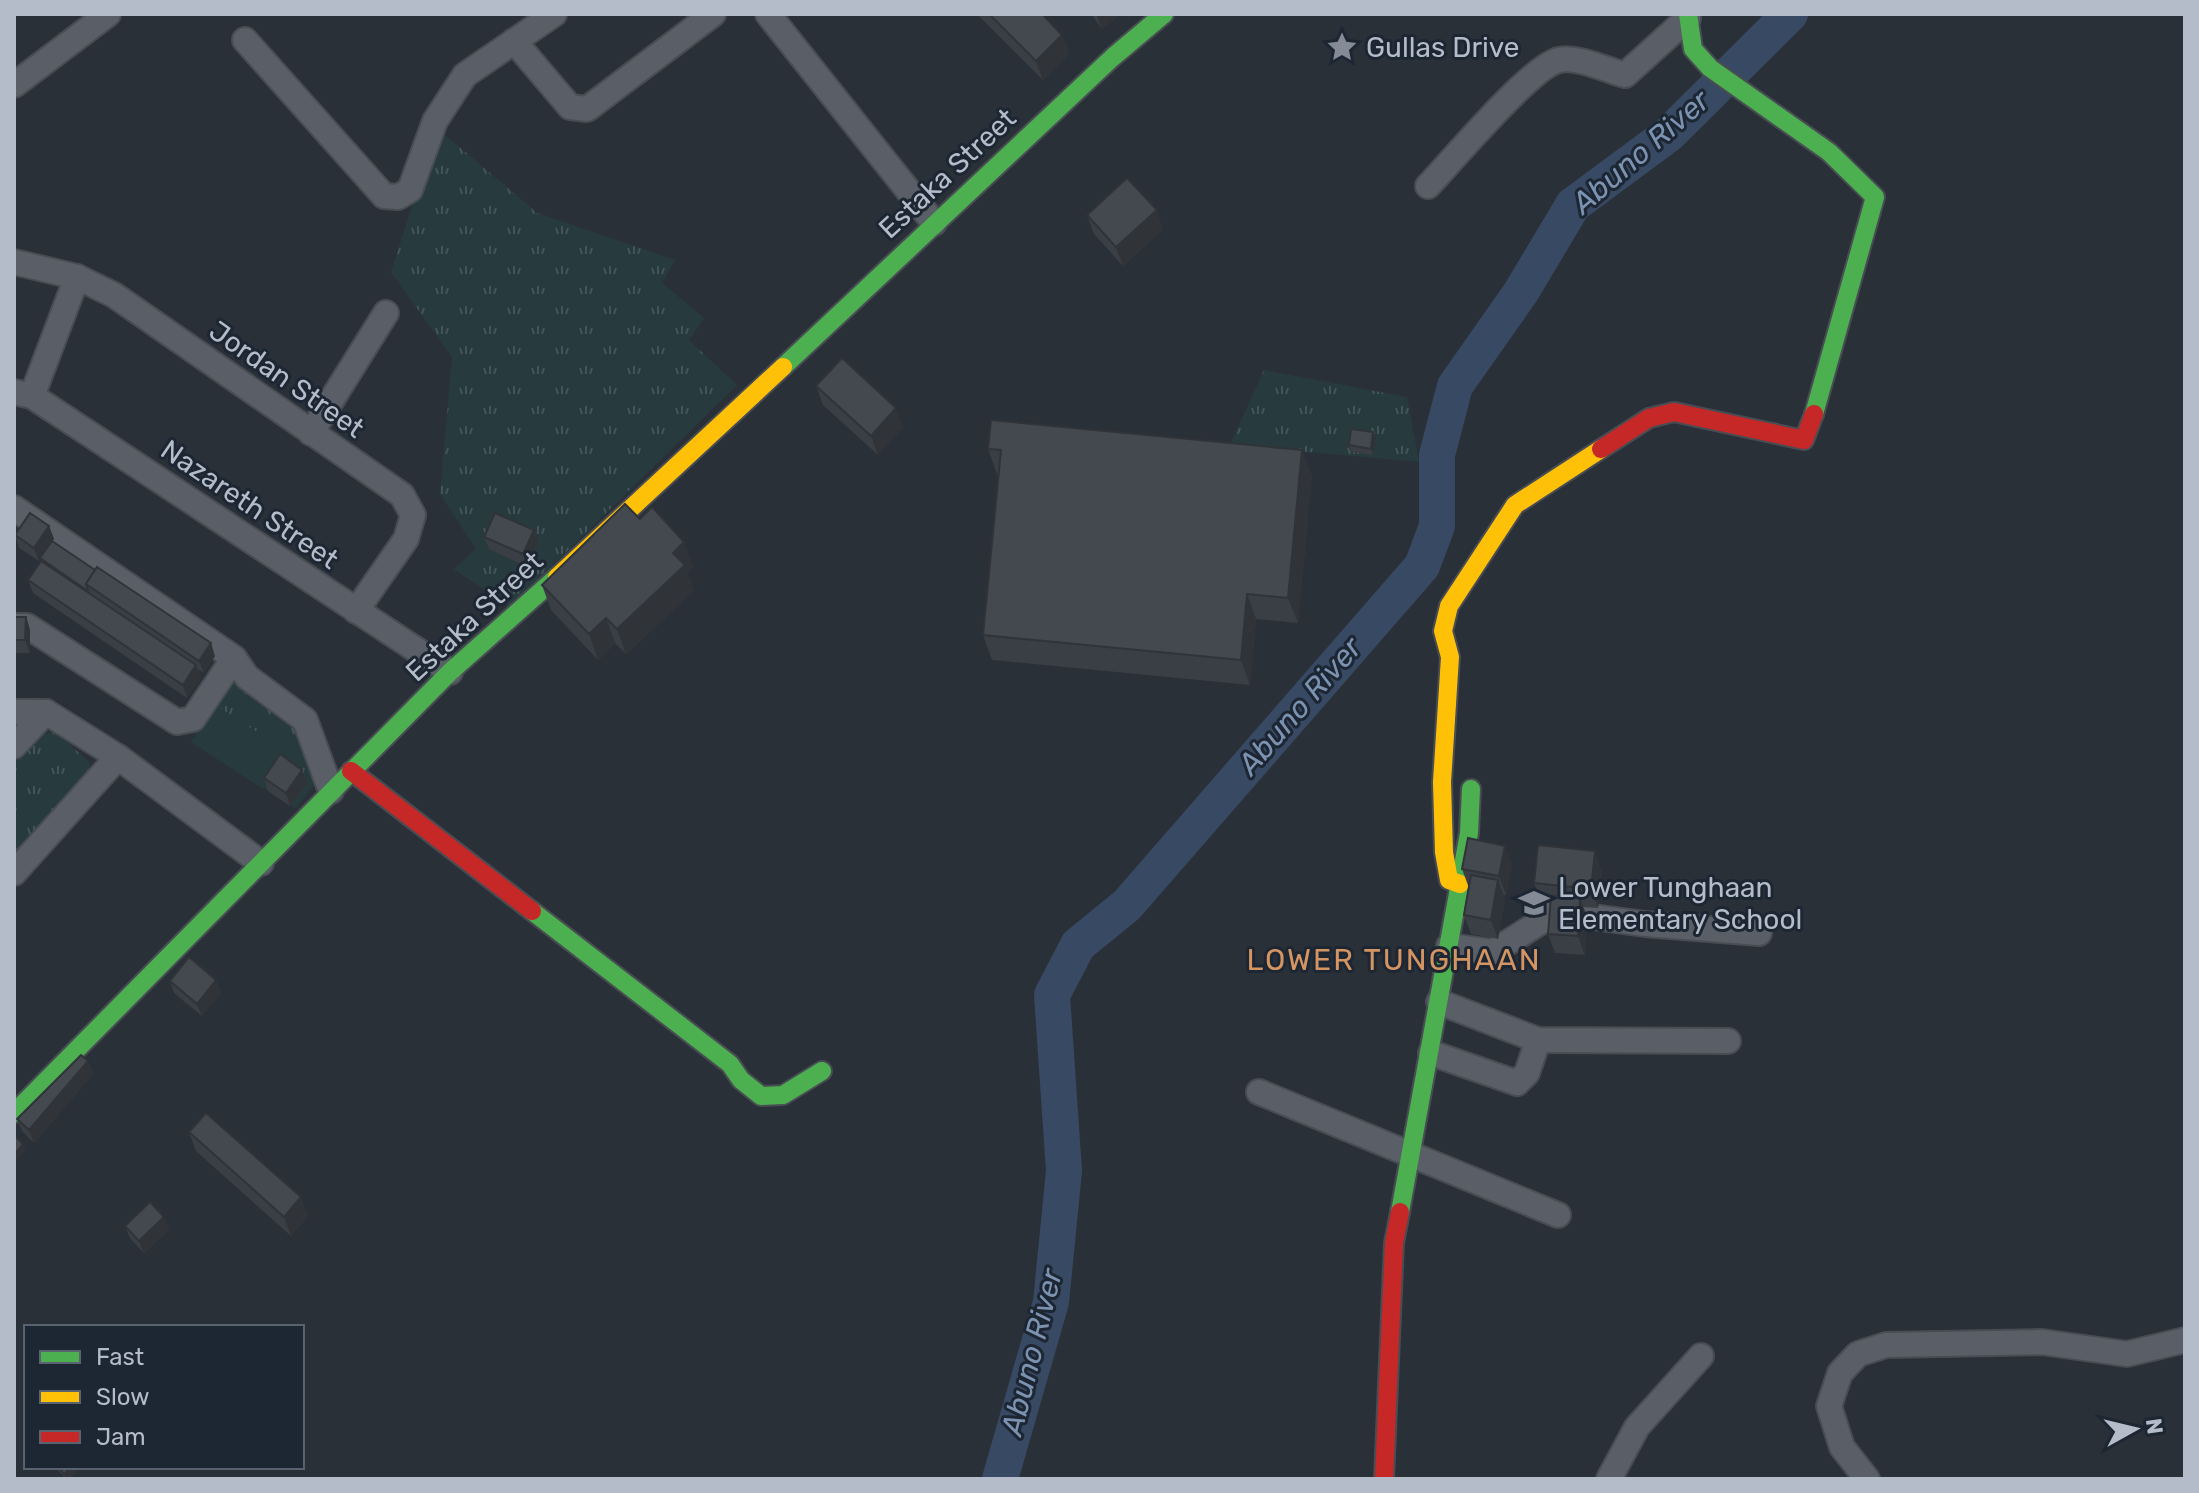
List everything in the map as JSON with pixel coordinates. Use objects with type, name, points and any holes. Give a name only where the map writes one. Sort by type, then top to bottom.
[{"type":"street","points":[[14,85],[108,14]]},
{"type":"street","points":[[245,40],[384,196],[398,197],[410,190],[435,121],[465,75],[554,14]]},
{"type":"street","points":[[514,41],[570,107],[587,109],[713,14]]},
{"type":"street","points":[[768,14],[934,223]]},
{"type":"street","name":"Estaka Street","points":[[14,1113],[450,672],[607,532],[934,223],[1164,14]]},
{"type":"street","points":[[1460,884],[1449,880],[1444,852],[1442,782],[1450,657],[1443,631],[1449,606],[1463,580],[1515,505],[1663,412],[1804,440],[1875,197],[1829,152],[1710,68],[1693,49],[1688,16]]},
{"type":"street","points":[[1428,186],[1516,93],[1555,60],[1568,59],[1625,75],[1688,16]]},
{"type":"street","name":"Jordan Street","points":[[14,262],[77,277],[114,295],[402,495],[413,515],[406,539],[356,611]]},
{"type":"street","points":[[23,394],[77,277]]},
{"type":"street","points":[[311,433],[386,313]]},
{"type":"street","name":"Nazareth Street","points":[[23,394],[450,672]]},
{"type":"street","points":[[14,508],[237,661],[255,667],[309,713],[323,721],[342,780],[730,1064],[745,1088],[762,1098],[777,1097],[797,1089],[822,1071]]},
{"type":"street","points":[[14,626],[27,626],[177,722],[193,719],[237,661]]},
{"type":"street","points":[[14,712],[46,712],[118,757],[261,863]]},
{"type":"street","points":[[14,746],[46,712]]},
{"type":"street","points":[[14,873],[118,757]]},
{"type":"street","points":[[1384,1479],[1394,1243],[1460,884],[1473,806],[1471,789]]},
{"type":"street","points":[[1449,946],[1493,952],[1556,912],[1645,924],[1759,933]]},
{"type":"street","points":[[1439,1002],[1538,1040],[1728,1041]]},
{"type":"street","points":[[1431,1053],[1517,1083],[1527,1073],[1538,1040]]},
{"type":"street","points":[[1259,1092],[1558,1215]]},
{"type":"street","points":[[1867,1479],[1842,1447],[1829,1406],[1840,1373],[1858,1354],[1886,1345],[2042,1342],[2127,1354],[2185,1340]]},
{"type":"street","points":[[1609,1479],[1637,1427],[1701,1356]]},
{"type":"green space","points":[[437,128],[537,213],[675,260],[662,283],[704,318],[689,340],[737,385],[510,607],[454,569],[476,549],[440,494],[452,357],[391,272]]},
{"type":"green space","points":[[1264,370],[1407,397],[1419,462],[1230,445]]},
{"type":"green space","points":[[231,677],[300,725],[319,779],[296,808],[191,742]]},
{"type":"green space","points":[[215,705],[287,751],[263,789],[191,742]]},
{"type":"green space","points":[[55,731],[90,763],[87,776],[14,852],[14,761],[39,736]]},
{"type":"building","points":[[989,14],[1042,14],[1062,35],[1036,61]]},
{"type":"building","points":[[1127,178],[1157,210],[1116,247],[1087,215]]},
{"type":"building","points":[[842,358],[896,408],[871,436],[816,386]]},
{"type":"building","points":[[991,420],[1302,450],[1288,598],[1247,594],[1241,660],[983,635],[1001,450],[988,449]]},
{"type":"building","points":[[1351,429],[1373,432],[1371,449],[1349,445]]},
{"type":"building","points":[[625,504],[640,519],[652,507],[684,542],[673,553],[685,565],[617,629],[606,618],[589,634],[542,585]]},
{"type":"building","points":[[30,513],[49,526],[34,548],[15,535]]},
{"type":"building","points":[[495,513],[534,530],[523,554],[484,537]]},
{"type":"building","points":[[52,541],[95,570],[86,584],[88,591],[40,558]]},
{"type":"building","points":[[41,561],[196,665],[183,685],[28,580]]},
{"type":"building","points":[[97,567],[211,643],[199,661],[86,584]]},
{"type":"building","points":[[14,617],[26,617],[25,640],[14,640]]},
{"type":"building","points":[[280,754],[302,770],[286,793],[264,778]]},
{"type":"building","points":[[1468,838],[1505,846],[1499,876],[1462,869]]},
{"type":"building","points":[[1538,845],[1595,851],[1591,889],[1534,883]]},
{"type":"building","points":[[1471,875],[1498,880],[1491,920],[1464,915]]},
{"type":"building","points":[[1551,896],[1580,898],[1578,936],[1548,934]]},
{"type":"building","points":[[189,957],[216,980],[197,1004],[170,981]]},
{"type":"building","points":[[81,1055],[88,1061],[29,1130],[17,1119]]},
{"type":"building","points":[[206,1113],[301,1197],[284,1217],[189,1132]]},
{"type":"building","points":[[14,1135],[23,1144],[14,1155]]},
{"type":"building","points":[[150,1202],[164,1217],[139,1241],[125,1226]]},
{"type":"waterway","name":"Abuno River","points":[[1000,1479],[1051,1302],[1064,1171],[1052,995],[1078,945],[1127,905],[1422,566],[1437,526],[1437,455],[1455,386],[1521,292],[1573,205],[1669,134],[1790,14]]},
{"type":"traffic: fast","points":[[783,367],[1113,57],[1164,14]]},
{"type":"traffic: fast","points":[[1688,14],[1693,49],[1710,68],[1829,152],[1875,197],[1814,414]]},
{"type":"traffic: fast","points":[[14,1113],[450,672],[557,577]]},
{"type":"traffic: fast","points":[[1400,1212],[1469,833],[1471,789]]},
{"type":"traffic: fast","points":[[532,911],[730,1064],[741,1080],[761,1096],[783,1095],[822,1071]]},
{"type":"traffic: slow","points":[[557,577],[783,367]]},
{"type":"traffic: slow","points":[[1460,884],[1449,880],[1444,852],[1442,782],[1450,657],[1443,631],[1449,606],[1515,505],[1601,449]]},
{"type":"traffic: jam","points":[[1601,449],[1649,418],[1674,412],[1804,440],[1814,414]]},
{"type":"traffic: jam","points":[[351,771],[532,911]]},
{"type":"traffic: jam","points":[[1384,1479],[1394,1243],[1400,1212]]},
{"type":"place","name":"Gullas Drive","points":[[1342,47]]},
{"type":"place","name":"Lower Tunghaan Elementary School","points":[[1534,903]]},
{"type":"district","name":"LOWER TUNGHAAN","points":[[1394,960]]}]
